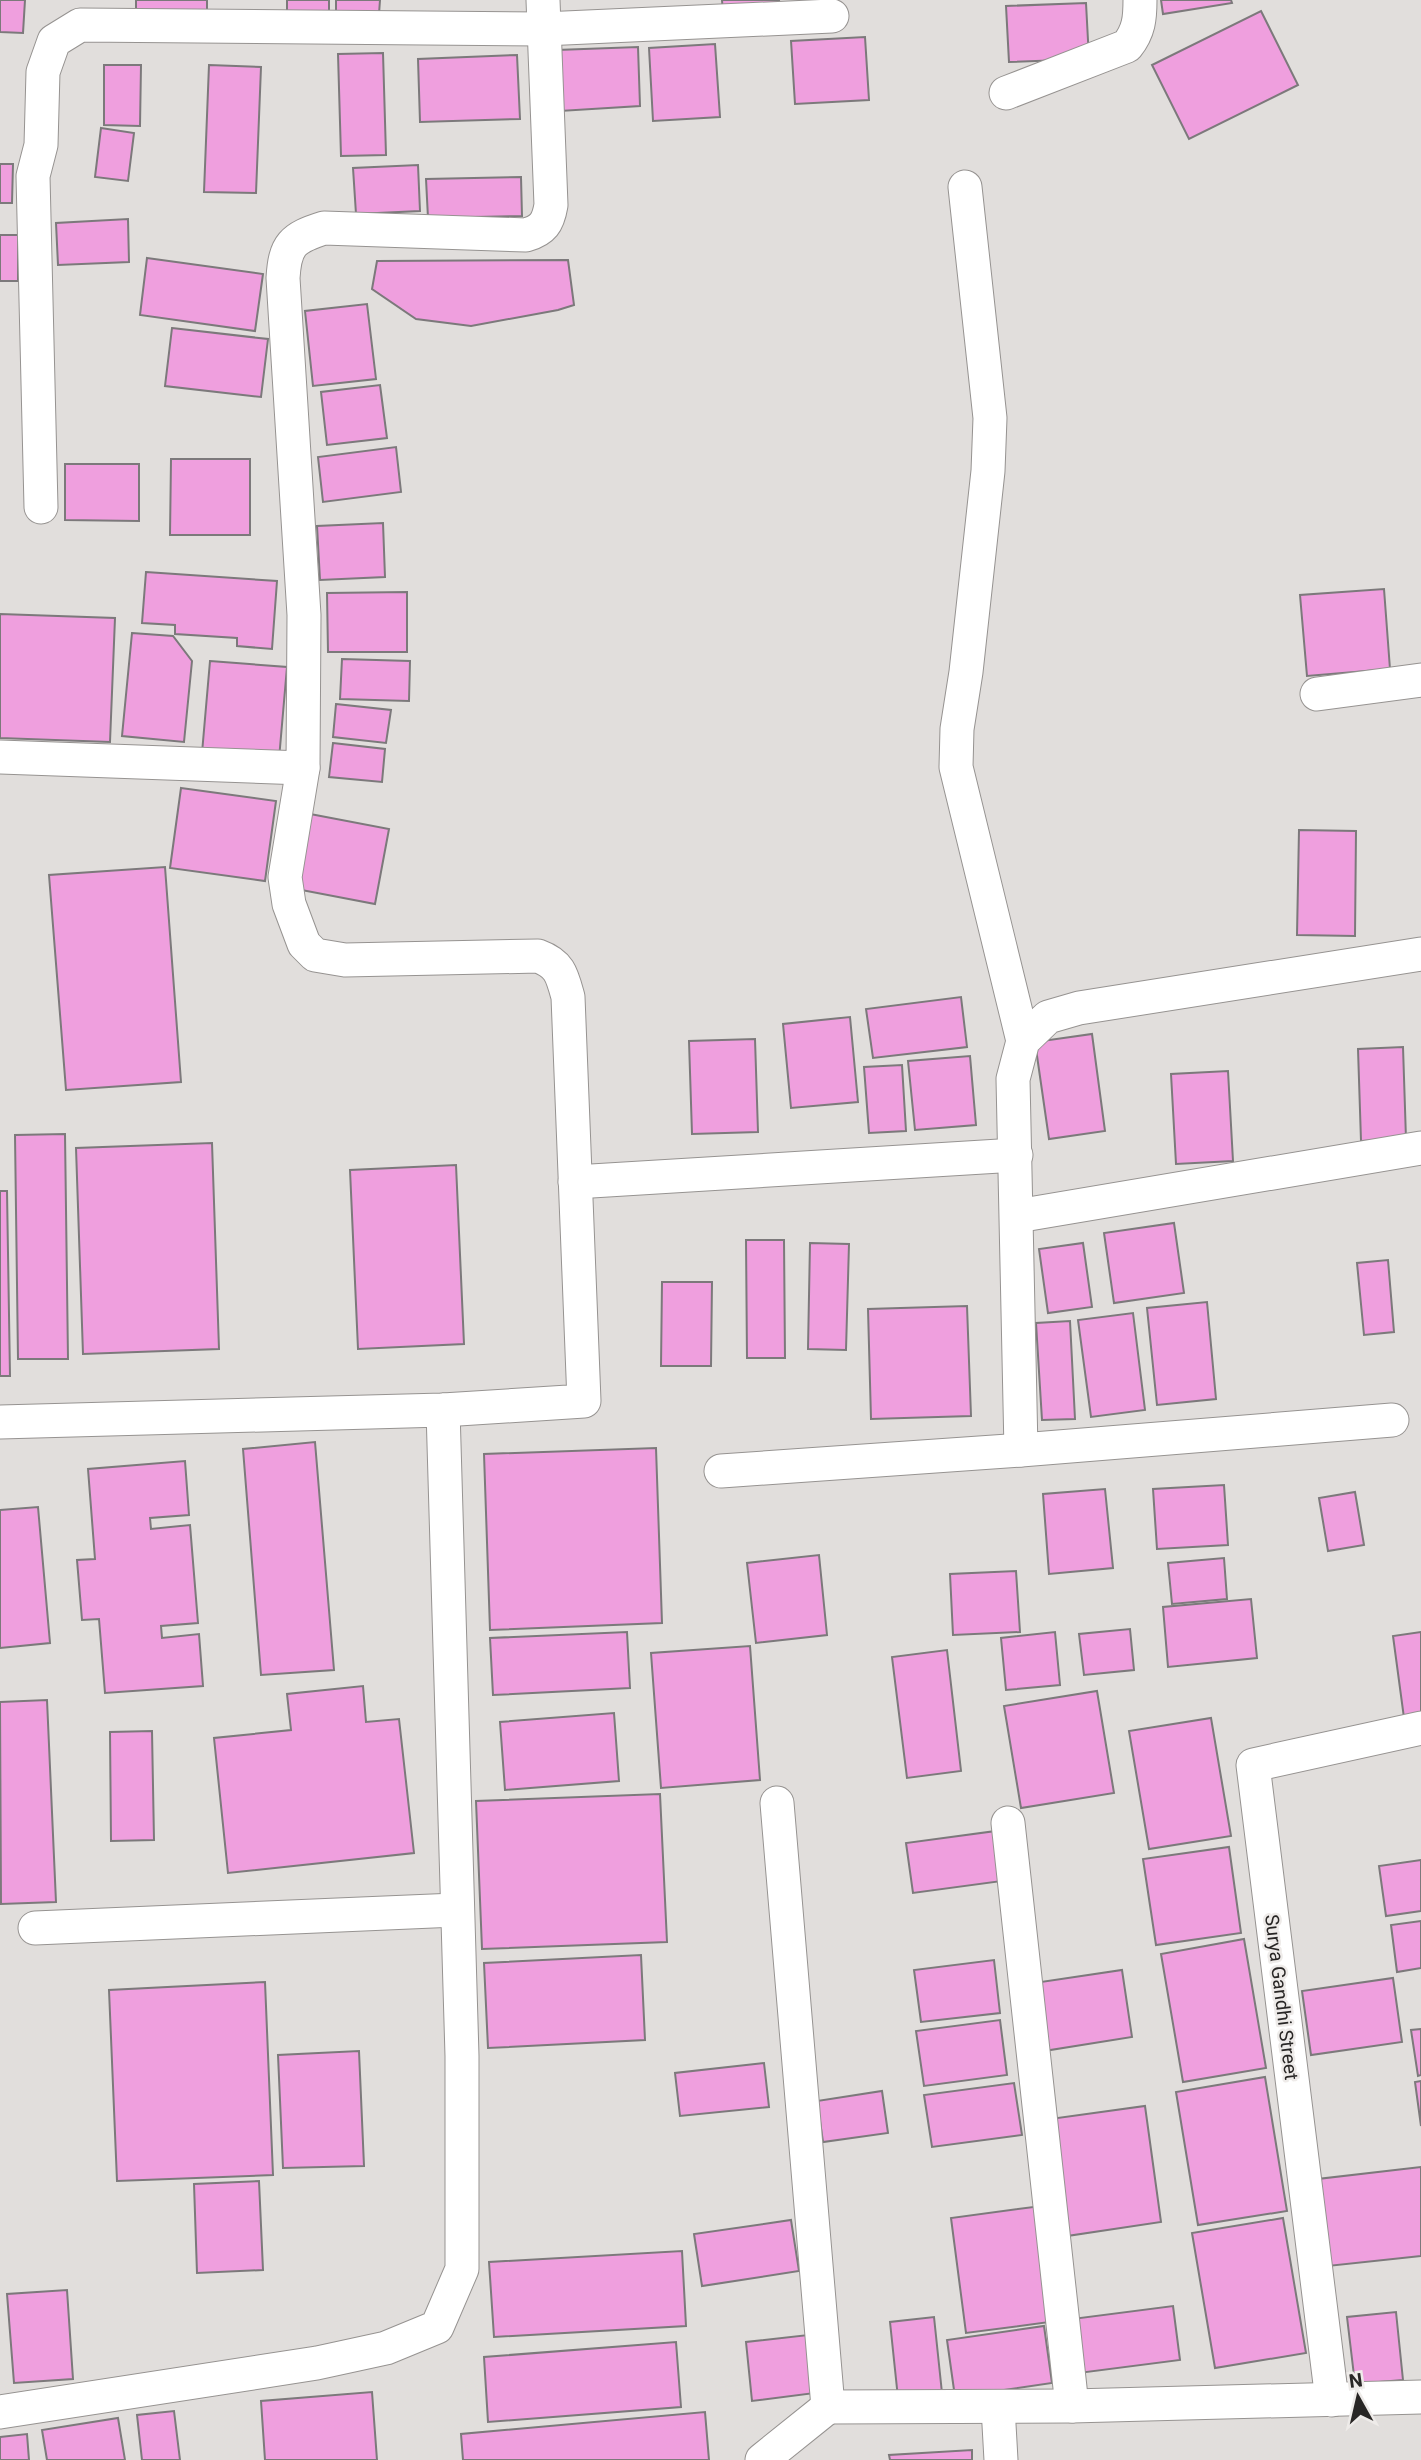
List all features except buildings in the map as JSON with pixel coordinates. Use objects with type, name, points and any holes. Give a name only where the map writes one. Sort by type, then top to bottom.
[{"type":"street","points":[[1006,93],[1128,46],[1135,36],[1140,19],[1140,0]]},
{"type":"street","points":[[0,1422],[443,1410],[584,1401],[568,997],[563,978],[553,961],[538,956],[345,960],[315,955],[304,944],[296,924],[289,904],[285,877],[303,768],[304,615],[284,278],[285,256],[293,241],[324,228],[526,235],[540,231],[549,219],[551,205],[543,15]]},
{"type":"street","points":[[41,508],[33,176],[41,145],[43,72],[54,41],[80,24],[543,15],[832,16]]},
{"type":"street","points":[[965,187],[990,418],[986,484],[966,671],[957,729],[956,768],[1023,1041],[1013,1079],[1021,1450]]},
{"type":"street","points":[[1317,694],[1421,680]]},
{"type":"street","points":[[0,757],[303,768]]},
{"type":"street","points":[[1023,1041],[1048,1017],[1079,1008],[1421,954]]},
{"type":"street","points":[[1017,1216],[1421,1148]]},
{"type":"street","points":[[575,1182],[1016,1155]]},
{"type":"street","points":[[0,2412],[317,2362],[386,2348],[437,2327],[462,2269],[462,2056],[443,1410]]},
{"type":"street","points":[[721,1471],[1392,1420]]},
{"type":"street","name":"Surya Gandhi Street","points":[[1332,2400],[1253,1765],[1421,1728]]},
{"type":"street","points":[[777,1803],[828,2407]]},
{"type":"street","points":[[1008,1823],[1072,2406]]},
{"type":"street","points":[[35,1928],[456,1910]]},
{"type":"street","points":[[762,2460],[828,2407],[1072,2406],[1421,2397]]},
{"type":"street","points":[[998,2407],[1001,2460]]}]
